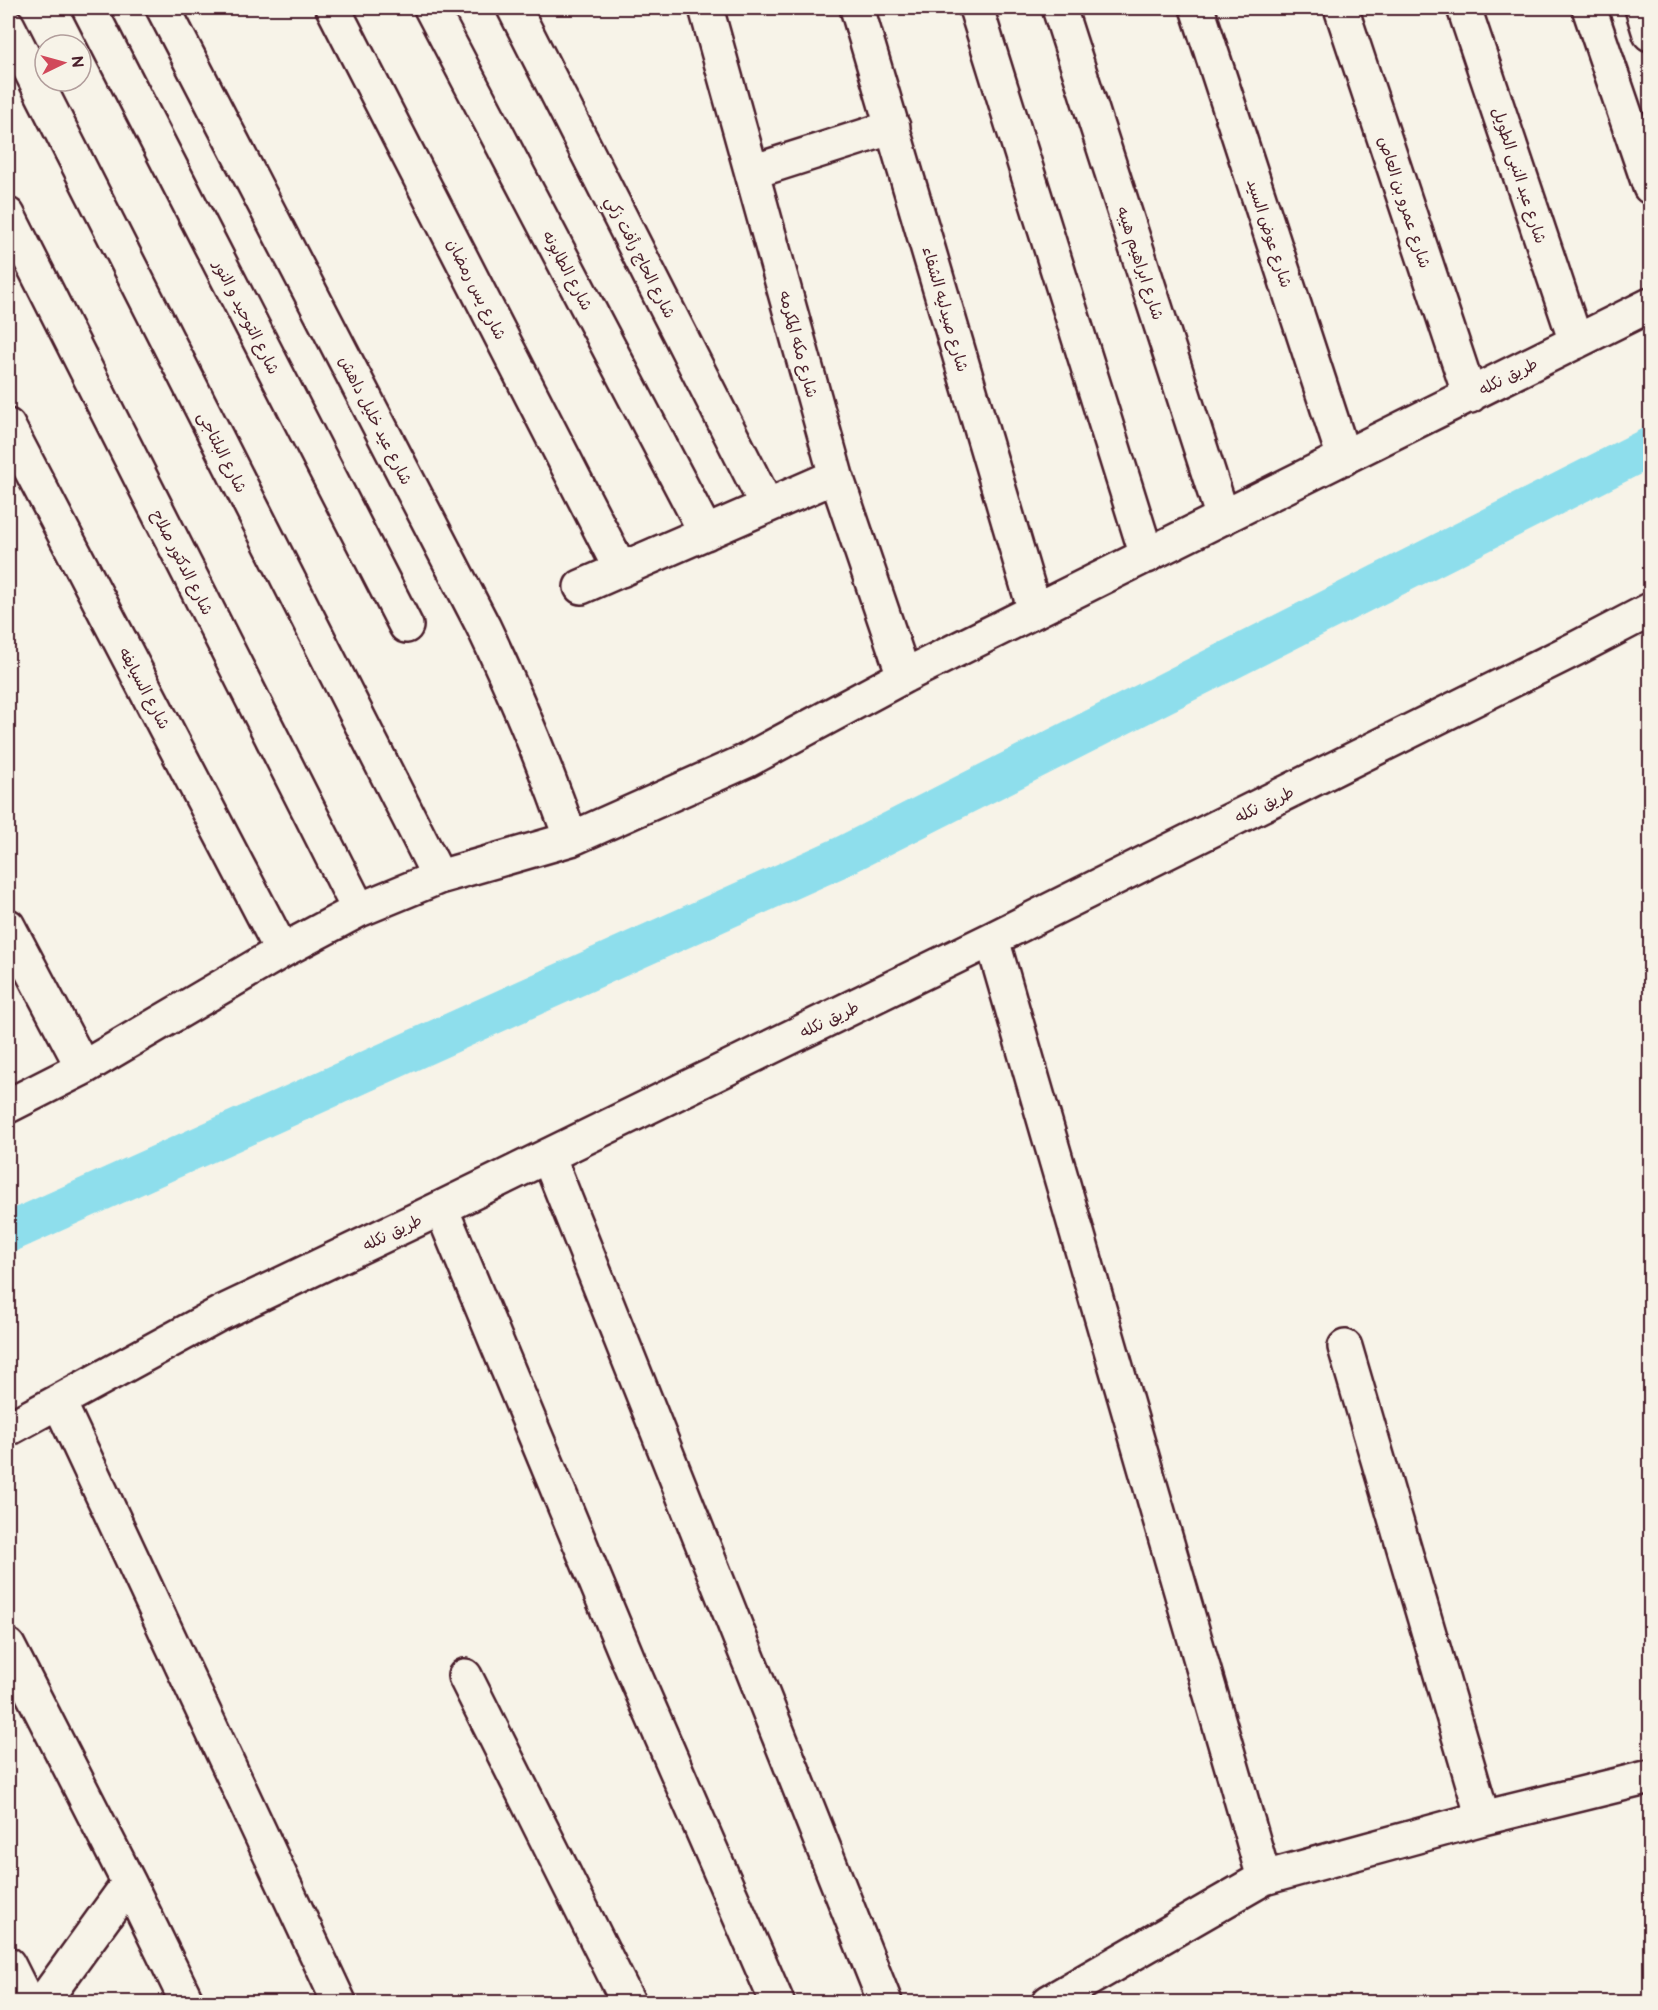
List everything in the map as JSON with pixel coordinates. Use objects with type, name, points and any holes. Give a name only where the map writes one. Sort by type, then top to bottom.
[{"type":"street","name":"شارع التوحيد و النور","points":[[89,8],[406,626]]},
{"type":"street","name":"شارع عيد خليل داهش","points":[[164,8],[483,626],[516,696],[571,839]]},
{"type":"street","name":"شارع يس رمضان","points":[[333,8],[621,570]]},
{"type":"street","name":"شارع الطابونه","points":[[431,8],[706,533]]},
{"type":"street","name":"شارع الحاج رأفت زكي","points":[[514,8],[767,506]]},
{"type":"street","name":"شارع مكه المكرمه","points":[[706,8],[836,476],[904,676]]},
{"type":"street","name":"شارع صيدليه الشفاء","points":[[857,8],[1035,611]]},
{"type":"street","points":[[976,8],[1147,556]]},
{"type":"street","name":"شارع ابراهيم هيبه","points":[[1059,8],[1223,518]]},
{"type":"street","name":"شارع عوض السيد","points":[[1197,8],[1344,458]]},
{"type":"street","name":"شارع عمرو بن العاص","points":[[1341,8],[1470,396]]},
{"type":"street","name":"شارع عبد النبى الطويل","points":[[1464,8],[1576,342]]},
{"type":"street","points":[[1589,8],[1650,187]]},
{"type":"street","points":[[1642,8],[1650,34]]},
{"type":"street","name":"شارع البلتاجى","points":[[8,26],[439,877]]},
{"type":"street","points":[[752,172],[892,127]]},
{"type":"street","name":"شارع الدكتور صلاح","points":[[8,215],[359,910]]},
{"type":"street","name":"طريق نكله","points":[[8,1106],[83,1068],[282,951],[359,910],[439,877],[571,839],[746,761],[904,676],[1650,305]]},
{"type":"street","name":"شارع السيايفه","points":[[8,426],[282,951]]},
{"type":"street","points":[[581,587],[836,476]]},
{"type":"street","name":"طريق نكله","points":[[8,1429],[221,1313],[992,939],[1650,610]]},
{"type":"street","points":[[8,926],[83,1068]]},
{"type":"street","points":[[992,939],[1264,1878]]},
{"type":"street","points":[[548,1156],[885,2002]]},
{"type":"street","points":[[441,1208],[630,1664],[777,2002]]},
{"type":"street","points":[[1345,1347],[1483,1818]]},
{"type":"street","points":[[59,1402],[339,2002]]},
{"type":"street","points":[[8,1646],[187,2002]]},
{"type":"street","points":[[465,1676],[628,2002]]},
{"type":"street","points":[[1049,2002],[1264,1878],[1483,1818],[1650,1777]]},
{"type":"street","points":[[43,2002],[129,1883]]},
{"type":"street","points":[[8,1964],[27,2002]]},
{"type":"waterway","points":[[8,1233],[841,857],[1650,447]]}]
